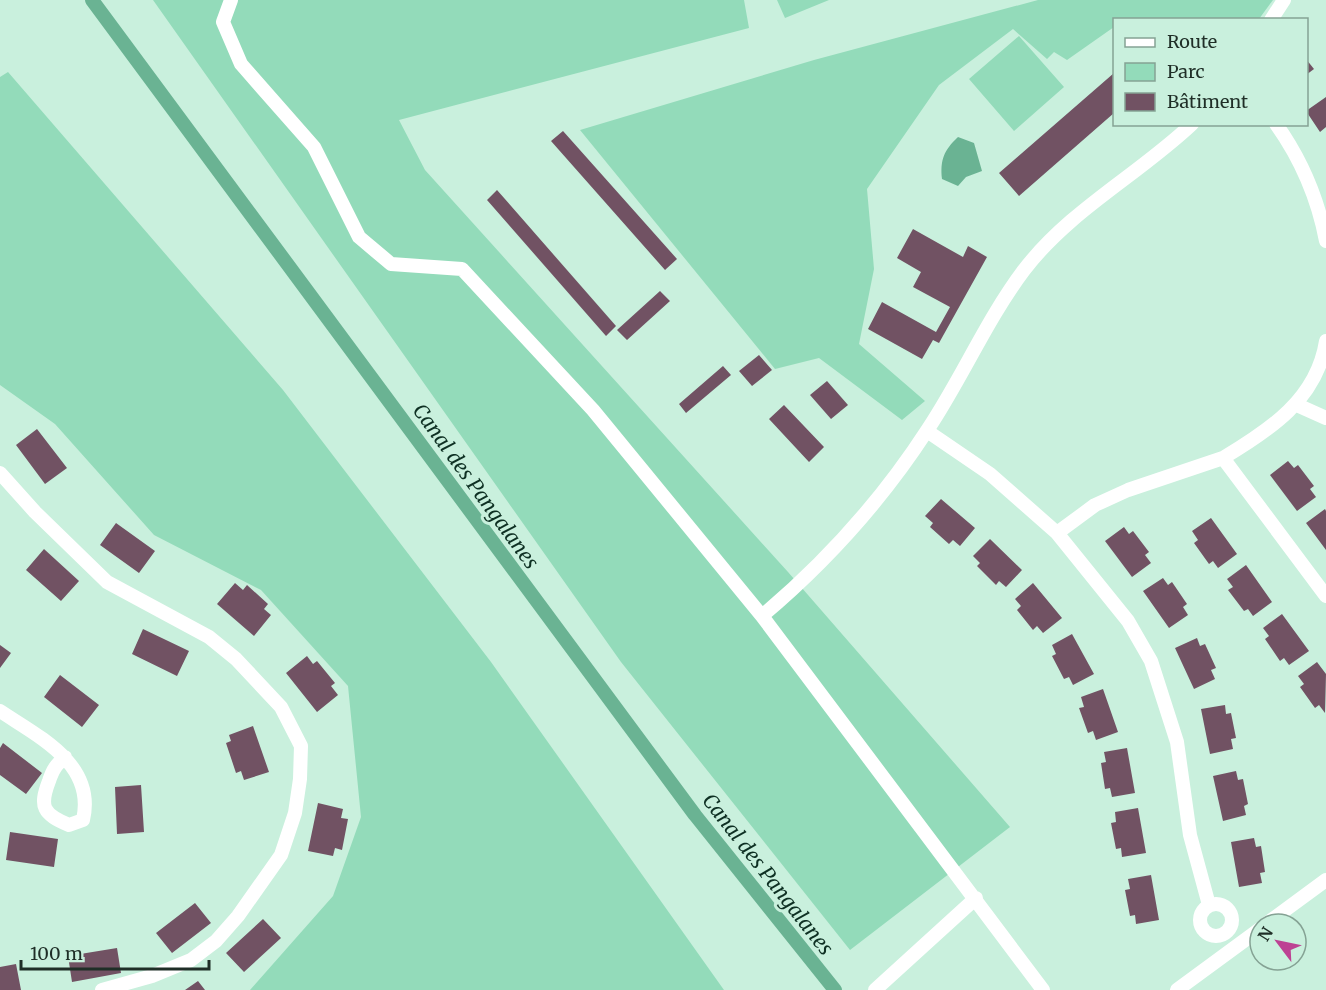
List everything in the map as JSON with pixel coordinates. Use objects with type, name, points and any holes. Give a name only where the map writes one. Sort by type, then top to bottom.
[{"type":"street","points":[[231,0],[223,22],[241,64],[314,147],[359,237],[391,264],[462,268],[593,410],[762,616],[976,897],[1043,990]]},
{"type":"street","points":[[1272,18],[1284,0]]},
{"type":"street","points":[[762,616],[808,577],[852,529],[927,431],[1001,306],[1031,262],[1077,215],[1172,144],[1190,126]]},
{"type":"street","points":[[1277,126],[1290,144],[1307,178],[1326,241]]},
{"type":"street","points":[[1057,533],[1095,506],[1128,490],[1223,458],[1265,432],[1297,405],[1313,379],[1326,341]]},
{"type":"street","points":[[1297,405],[1326,418]]},
{"type":"street","points":[[927,431],[990,474],[1057,533],[1121,611],[1150,661],[1177,742],[1190,835],[1209,905]]},
{"type":"street","points":[[1223,458],[1326,596]]},
{"type":"street","points":[[0,473],[34,512],[107,582],[209,637],[236,659],[281,707],[301,746],[300,779],[295,813],[281,855],[238,916],[216,941],[191,960],[152,976],[102,990]]},
{"type":"street","points":[[0,711],[65,758],[78,774],[87,803],[83,820],[69,825],[52,818],[44,807],[42,796],[53,767],[65,758]]},
{"type":"street","points":[[1282,912],[1326,880]]},
{"type":"street","points":[[875,990],[976,897]]},
{"type":"street","points":[[1177,990],[1248,937]]},
{"type":"green space","points":[[153,0],[744,0],[749,28],[399,120],[425,170],[788,572],[1010,827],[850,950],[621,662]]},
{"type":"green space","points":[[777,0],[829,0],[785,18]]},
{"type":"green space","points":[[1038,0],[1273,0],[1260,18],[1113,18],[1113,28],[1067,60],[1054,52],[1047,59],[1013,29],[939,85],[867,189],[874,269],[859,344],[925,401],[902,420],[819,358],[775,369],[580,130],[814,60]]},
{"type":"green space","points":[[1019,36],[1064,87],[1014,131],[969,79]]},
{"type":"green space","points":[[8,72],[283,390],[491,662],[724,990],[250,990],[333,896],[361,817],[348,686],[261,590],[154,535],[55,424],[0,385],[0,77]]},
{"type":"shaded area","points":[[958,137],[974,143],[982,171],[966,177],[958,186],[942,179],[942,161],[949,146]]},
{"type":"building","points":[[1308,62],[1314,69],[1308,74]]},
{"type":"building","points":[[1113,74],[1113,114],[1019,196],[999,173]]},
{"type":"building","points":[[1326,97],[1326,127],[1320,132],[1308,114],[1308,110]]},
{"type":"building","points":[[563,131],[677,259],[665,270],[551,141]]},
{"type":"building","points":[[497,190],[616,326],[606,336],[487,200]]},
{"type":"building","points":[[913,229],[963,257],[968,246],[987,257],[939,343],[933,340],[922,359],[868,329],[882,302],[936,332],[950,307],[913,287],[921,272],[897,258]]},
{"type":"building","points":[[660,291],[670,301],[627,340],[617,330]]},
{"type":"building","points":[[759,355],[772,370],[752,386],[739,371]]},
{"type":"building","points":[[723,366],[731,375],[686,413],[679,404]]},
{"type":"building","points":[[827,381],[848,405],[831,419],[810,395]]},
{"type":"building","points":[[784,405],[824,447],[809,462],[769,419]]},
{"type":"building","points":[[37,429],[67,468],[45,484],[16,445]]},
{"type":"building","points":[[1288,461],[1294,468],[1298,465],[1314,486],[1310,489],[1316,497],[1297,511],[1270,475]]},
{"type":"building","points":[[941,499],[975,528],[960,546],[953,540],[949,544],[930,527],[933,523],[925,516]]},
{"type":"building","points":[[1325,509],[1326,511],[1326,550],[1306,523]]},
{"type":"building","points":[[1211,518],[1237,554],[1218,568],[1213,561],[1209,564],[1194,543],[1198,540],[1192,531]]},
{"type":"building","points":[[116,523],[155,551],[139,573],[100,545]]},
{"type":"building","points":[[1124,527],[1129,534],[1133,531],[1149,552],[1145,555],[1151,563],[1132,577],[1105,541]]},
{"type":"building","points":[[990,539],[1022,570],[1006,587],[999,581],[996,585],[977,566],[980,563],[973,556]]},
{"type":"building","points":[[44,549],[79,581],[61,601],[26,570]]},
{"type":"building","points":[[1246,565],[1272,602],[1253,616],[1248,609],[1244,611],[1228,590],[1233,587],[1227,579]]},
{"type":"building","points":[[1163,578],[1168,585],[1172,582],[1187,604],[1183,607],[1188,615],[1169,628],[1143,591]]},
{"type":"building","points":[[235,583],[243,590],[247,585],[268,604],[264,609],[271,615],[254,636],[217,604]]},
{"type":"building","points":[[1033,583],[1062,618],[1043,633],[1037,626],[1033,630],[1017,610],[1021,606],[1015,599]]},
{"type":"building","points":[[1282,614],[1309,651],[1289,665],[1284,658],[1280,661],[1265,639],[1269,636],[1263,628]]},
{"type":"building","points":[[143,629],[189,651],[177,676],[132,654]]},
{"type":"building","points":[[1072,634],[1094,674],[1073,685],[1069,677],[1064,679],[1052,656],[1056,654],[1052,645]]},
{"type":"building","points":[[1197,638],[1200,646],[1205,644],[1216,668],[1211,670],[1215,679],[1194,689],[1175,648]]},
{"type":"building","points":[[0,645],[11,653],[0,668]]},
{"type":"building","points":[[307,656],[313,664],[317,661],[335,683],[331,686],[338,695],[317,712],[286,673]]},
{"type":"building","points":[[1317,662],[1326,674],[1325,713],[1319,705],[1315,708],[1300,687],[1304,684],[1298,676]]},
{"type":"building","points":[[60,675],[99,705],[82,727],[44,697]]},
{"type":"building","points":[[1103,689],[1118,732],[1096,740],[1093,731],[1088,733],[1079,708],[1084,707],[1081,697]]},
{"type":"building","points":[[1225,705],[1226,714],[1231,713],[1236,738],[1231,739],[1233,749],[1210,754],[1201,709]]},
{"type":"building","points":[[253,726],[269,772],[244,780],[241,771],[236,773],[226,743],[231,741],[229,735]]},
{"type":"building","points":[[3,743],[42,773],[26,794],[0,775],[0,748]]},
{"type":"building","points":[[1127,748],[1135,793],[1112,797],[1110,788],[1105,789],[1101,763],[1106,762],[1104,752]]},
{"type":"building","points":[[1236,771],[1238,780],[1243,779],[1248,804],[1244,806],[1246,815],[1223,821],[1213,776]]},
{"type":"building","points":[[141,785],[144,832],[117,834],[115,787]]},
{"type":"building","points":[[318,803],[343,809],[341,818],[348,819],[342,850],[335,848],[333,856],[308,851]]},
{"type":"building","points":[[1138,808],[1146,853],[1122,857],[1121,848],[1116,849],[1111,823],[1116,822],[1115,812]]},
{"type":"building","points":[[10,832],[58,839],[54,867],[6,860]]},
{"type":"building","points":[[1254,838],[1256,847],[1261,846],[1265,872],[1260,873],[1262,883],[1239,887],[1231,842]]},
{"type":"building","points":[[1151,875],[1159,920],[1136,924],[1135,915],[1130,916],[1125,890],[1130,889],[1128,879]]},
{"type":"building","points":[[195,903],[211,923],[172,953],[156,933]]},
{"type":"building","points":[[263,919],[281,938],[244,972],[226,953]]},
{"type":"building","points":[[117,948],[121,973],[72,982],[68,956]]},
{"type":"building","points":[[16,964],[21,990],[0,990],[0,967]]},
{"type":"building","points":[[198,981],[205,990],[185,990]]},
{"type":"waterway","name":"Canal des Pangalanes","points":[[92,0],[695,815],[835,990]]}]
